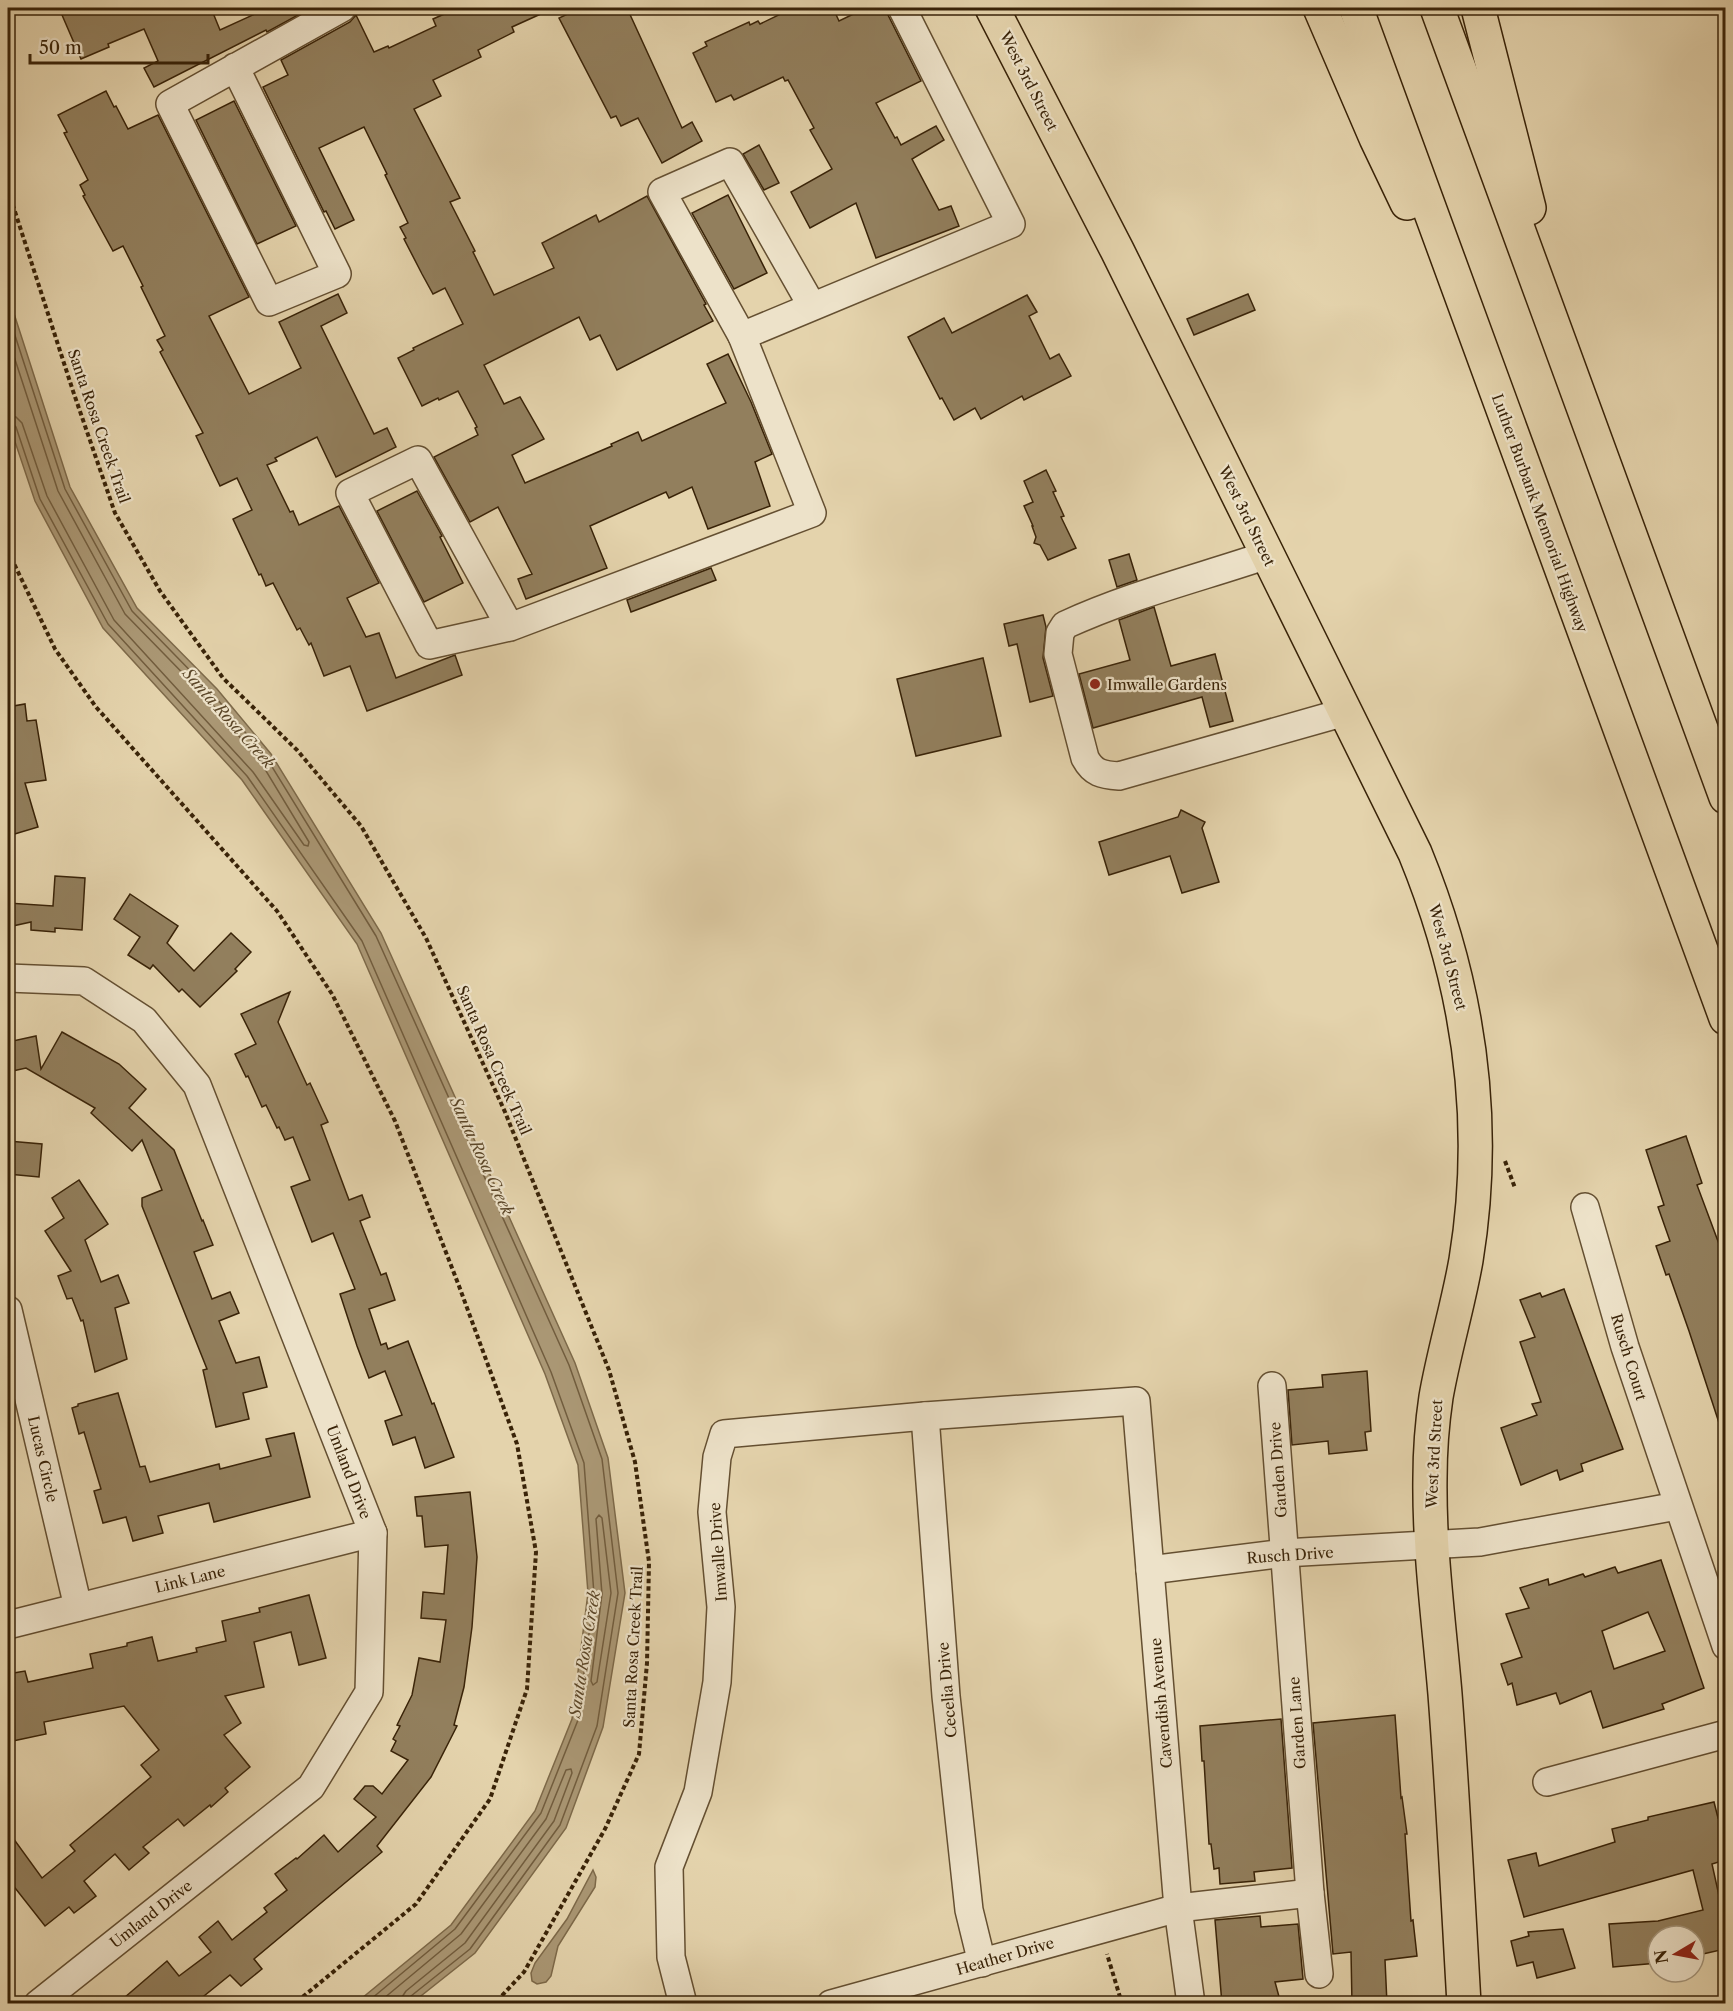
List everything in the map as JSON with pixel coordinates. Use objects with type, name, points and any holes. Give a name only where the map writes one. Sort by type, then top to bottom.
[{"type":"main road","name":"West 3rd Street","points":[[992,8],[1117,250],[1414,853],[1438,914],[1452,961],[1463,1010],[1473,1089],[1475,1139],[1473,1200],[1463,1272],[1435,1406],[1430,1477],[1432,1546],[1445,1696],[1464,2004]]},
{"type":"main road","points":[[1320,8],[1376,138],[1484,358]]},
{"type":"main road","name":"Luther Burbank Memorial Highway","points":[[1356,8],[1725,1018]]},
{"type":"main road","points":[[1437,8],[1725,796]]},
{"type":"main road","points":[[1478,8],[1523,180],[1559,342]]},
{"type":"street","points":[[235,67],[337,274],[269,302],[170,104],[235,67],[342,8]]},
{"type":"street","points":[[742,336],[1011,224],[902,8]]},
{"type":"street","points":[[510,627],[418,460],[350,494],[429,645],[510,627],[812,513],[742,336],[663,192],[730,162],[812,306]]},
{"type":"street","points":[[1267,555],[1203,577],[1152,591],[1065,625],[1060,633],[1058,654],[1085,758],[1091,769],[1102,775],[1119,776],[1344,712]]},
{"type":"street","name":"Umland Drive","points":[[8,978],[84,981],[144,1020],[197,1085],[373,1533],[369,1692],[310,1787],[38,2004]]},
{"type":"street","name":"Rusch Court","points":[[1584,1207],[1624,1347],[1725,1646]]},
{"type":"street","name":"Lucas Circle","points":[[8,1310],[78,1607]]},
{"type":"street","name":"Garden Drive","points":[[1272,1386],[1284,1553]]},
{"type":"street","name":"Imwalle Drive","points":[[683,2004],[671,1957],[669,1867],[698,1792],[717,1682],[721,1607],[712,1512],[717,1456],[724,1434],[925,1416],[1136,1401]]},
{"type":"street","name":"Cavendish Avenue","points":[[1136,1401],[1178,1908],[1191,2004]]},
{"type":"street","name":"Cecelia Drive","points":[[925,1416],[947,1708],[969,1910],[982,1963]]},
{"type":"street","points":[[1432,1546],[1480,1542],[1677,1506]]},
{"type":"street","name":"Link Lane","points":[[8,1624],[373,1533]]},
{"type":"street","name":"Rusch Drive","points":[[1150,1570],[1284,1553],[1432,1546]]},
{"type":"street","name":"Garden Lane","points":[[1284,1553],[1310,1893],[1319,1974]]},
{"type":"street","points":[[1547,1782],[1725,1734]]},
{"type":"street","points":[[1178,1908],[1310,1893]]},
{"type":"street","name":"Heather Drive","points":[[831,2004],[1178,1908]]},
{"type":"path","name":"Santa Rosa Creek Trail","points":[[8,190],[115,513],[160,591],[223,678],[297,750],[361,826],[426,938],[505,1112],[609,1370],[635,1462],[649,1562],[647,1663],[639,1754],[605,1829],[524,1972],[494,2004]]},
{"type":"path","points":[[8,551],[55,649],[96,707],[277,911],[332,994],[394,1121],[459,1286],[517,1444],[536,1552],[527,1689],[490,1799],[416,1904],[294,2004]]},
{"type":"path","points":[[1098,2004],[1120,1997],[1099,1930]]},
{"type":"water","name":"Santa Rosa Creek","points":[[8,295],[70,487],[137,608],[217,689],[271,754],[381,933],[575,1363],[608,1458],[625,1593],[603,1727],[566,1828],[475,1953],[412,2003],[356,2003],[451,1925],[535,1811],[572,1719],[588,1593],[578,1465],[545,1374],[357,944],[242,780],[103,628],[35,501],[8,421]]},
{"type":"water","points":[[593,1870],[596,1877],[595,1887],[558,1946],[551,1976],[546,1982],[537,1984],[532,1981],[531,1973],[535,1963],[567,1919]]},
{"type":"building","points":[[59,8],[211,8],[220,30],[268,8],[311,8],[154,87],[144,68],[158,61],[144,29],[108,44],[109,47],[81,59]]},
{"type":"building","points":[[458,8],[554,8],[512,27],[514,32],[478,50],[481,57],[433,80],[441,96],[414,109],[460,198],[450,202],[494,295],[554,268],[542,243],[596,215],[599,222],[647,196],[713,321],[617,370],[600,335],[590,340],[579,317],[484,365],[504,404],[520,397],[544,439],[512,455],[525,483],[612,446],[611,444],[638,432],[642,441],[726,403],[707,364],[728,354],[772,454],[755,462],[770,506],[708,529],[692,487],[669,498],[666,492],[590,526],[607,568],[526,599],[518,579],[532,574],[498,507],[470,522],[434,457],[478,435],[475,428],[477,427],[458,391],[422,406],[398,358],[414,350],[413,348],[463,324],[445,288],[433,294],[404,239],[406,238],[400,227],[408,223],[364,127],[319,148],[354,220],[335,229],[326,211],[324,212],[263,87],[288,75],[281,60],[350,22],[356,15],[374,52],[388,46],[389,48],[436,26],[433,19]]},
{"type":"building","points":[[567,8],[627,8],[682,128],[692,122],[702,141],[662,163],[638,118],[621,126],[616,116],[611,118],[559,18],[570,13]]},
{"type":"building","points":[[793,8],[833,8],[839,21],[866,8],[886,8],[921,81],[876,103],[901,145],[936,126],[944,140],[912,159],[939,210],[951,206],[959,226],[876,258],[856,203],[810,228],[791,192],[832,169],[810,130],[814,128],[788,80],[785,81],[783,77],[734,100],[731,95],[716,102],[693,53],[707,46],[705,42],[749,22],[750,25],[758,21],[760,24]]},
{"type":"building","points":[[106,91],[128,129],[158,115],[249,297],[209,316],[249,394],[301,368],[279,322],[338,294],[347,313],[321,326],[374,434],[387,428],[396,447],[336,477],[317,437],[275,458],[277,461],[267,465],[290,512],[293,511],[299,525],[339,506],[379,583],[347,598],[366,637],[379,633],[396,678],[455,655],[462,675],[367,711],[350,666],[324,676],[311,643],[309,645],[300,628],[297,630],[273,583],[266,586],[261,574],[259,575],[233,519],[252,510],[237,478],[220,486],[196,436],[203,433],[160,352],[163,350],[157,340],[165,336],[141,287],[143,286],[123,246],[113,251],[83,196],[85,195],[80,185],[88,180],[64,133],[67,132],[58,115]]},
{"type":"building","points":[[234,101],[296,226],[257,244],[196,120]]},
{"type":"building","points":[[759,145],[779,183],[764,190],[743,154]]},
{"type":"building","points":[[728,195],[767,273],[734,289],[692,213]]},
{"type":"building","points":[[1248,294],[1255,310],[1194,335],[1187,319]]},
{"type":"building","points":[[1027,295],[1037,312],[1029,316],[1050,359],[1059,354],[1071,376],[1024,400],[1022,396],[981,419],[975,408],[954,420],[942,398],[940,399],[908,337],[944,318],[952,333]]},
{"type":"building","points":[[1046,470],[1064,516],[1061,517],[1076,548],[1048,560],[1040,545],[1034,543],[1036,537],[1024,506],[1033,502],[1024,481]]},
{"type":"building","points":[[417,491],[442,536],[440,537],[463,583],[424,602],[377,511]]},
{"type":"building","points":[[1129,554],[1137,580],[1117,587],[1109,560]]},
{"type":"building","points":[[711,568],[716,580],[631,612],[627,600]]},
{"type":"building","points":[[1154,607],[1171,666],[1215,654],[1233,721],[1210,727],[1202,697],[1093,728],[1079,674],[1130,660],[1119,620]]},
{"type":"building","points":[[1043,615],[1046,627],[1043,658],[1053,696],[1030,702],[1017,644],[1009,646],[1004,624]]},
{"type":"building","points":[[983,658],[1001,736],[916,756],[897,679]]},
{"type":"building","points":[[25,704],[27,721],[36,720],[46,780],[25,783],[38,827],[8,836],[8,707]]},
{"type":"building","points":[[1181,810],[1205,822],[1202,828],[1219,882],[1182,893],[1170,856],[1109,875],[1099,842],[1178,817]]},
{"type":"building","points":[[55,876],[85,878],[82,930],[55,928],[55,932],[31,930],[31,922],[8,927],[8,903],[53,906]]},
{"type":"building","points":[[130,894],[178,926],[167,943],[194,971],[231,933],[251,952],[235,969],[237,971],[200,1007],[182,989],[179,992],[153,965],[150,969],[128,955],[140,937],[114,919]]},
{"type":"building","points":[[290,992],[278,1022],[307,1085],[310,1083],[328,1122],[321,1125],[349,1200],[362,1195],[370,1217],[360,1221],[381,1275],[386,1273],[395,1300],[369,1309],[381,1345],[386,1343],[388,1349],[408,1341],[454,1457],[425,1468],[415,1437],[393,1445],[385,1421],[402,1415],[385,1371],[369,1378],[340,1294],[355,1289],[333,1233],[312,1242],[291,1187],[310,1180],[293,1137],[285,1140],[266,1105],[262,1107],[235,1054],[256,1044],[241,1014]]},
{"type":"building","points":[[62,1032],[119,1064],[146,1089],[129,1108],[174,1150],[213,1245],[194,1252],[212,1299],[230,1292],[239,1313],[219,1321],[236,1363],[259,1357],[267,1387],[243,1393],[249,1419],[216,1427],[203,1370],[207,1369],[142,1206],[142,1198],[162,1190],[142,1140],[132,1151],[91,1113],[95,1108],[26,1068],[8,1072],[8,1042],[36,1036],[41,1069]]},
{"type":"building","points":[[1686,1136],[1702,1183],[1697,1185],[1725,1260],[1725,1431],[1722,1432],[1669,1274],[1666,1275],[1656,1246],[1670,1241],[1658,1207],[1664,1205],[1646,1150]]},
{"type":"building","points":[[8,1141],[42,1144],[39,1177],[8,1174]]},
{"type":"building","points":[[79,1180],[108,1224],[85,1240],[101,1282],[118,1275],[129,1303],[115,1308],[127,1359],[95,1372],[83,1320],[81,1321],[72,1298],[67,1299],[58,1276],[71,1271],[45,1231],[64,1218],[52,1198]]},
{"type":"building","points":[[1564,1289],[1623,1449],[1581,1464],[1583,1471],[1560,1480],[1557,1470],[1521,1485],[1501,1428],[1537,1415],[1532,1404],[1541,1402],[1520,1342],[1535,1337],[1520,1300],[1540,1293],[1542,1297]]},
{"type":"building","points":[[1367,1371],[1371,1431],[1365,1432],[1367,1450],[1329,1454],[1328,1441],[1292,1445],[1288,1390],[1323,1387],[1322,1375]]},
{"type":"building","points":[[118,1393],[140,1467],[145,1466],[150,1482],[219,1464],[220,1469],[271,1456],[266,1439],[294,1433],[310,1497],[214,1522],[209,1503],[158,1516],[163,1533],[133,1541],[126,1517],[103,1523],[94,1491],[101,1489],[84,1432],[79,1434],[72,1408],[78,1404]]},
{"type":"building","points":[[470,1492],[477,1557],[472,1627],[464,1687],[454,1725],[457,1726],[431,1777],[377,1846],[382,1852],[254,1959],[262,1969],[241,1986],[230,1975],[194,2004],[117,2004],[167,1961],[179,1976],[211,1952],[199,1937],[218,1921],[232,1940],[267,1912],[264,1908],[287,1890],[275,1874],[297,1859],[324,1835],[338,1852],[376,1817],[354,1799],[365,1786],[373,1786],[382,1794],[408,1760],[391,1751],[396,1741],[393,1739],[400,1726],[397,1725],[412,1695],[419,1658],[440,1662],[446,1620],[421,1618],[423,1592],[444,1594],[448,1545],[425,1547],[422,1516],[417,1516],[415,1497]]},
{"type":"building","points":[[1661,1560],[1704,1688],[1662,1704],[1664,1709],[1603,1728],[1591,1691],[1560,1704],[1556,1693],[1517,1705],[1512,1683],[1508,1685],[1501,1664],[1522,1657],[1506,1614],[1529,1608],[1520,1588],[1548,1579],[1549,1585],[1615,1567],[1618,1573]],"holes":[[[1648,1612],[1665,1651],[1614,1669],[1602,1631]]]},
{"type":"building","points":[[309,1595],[326,1658],[299,1665],[291,1632],[254,1642],[264,1687],[225,1696],[241,1723],[224,1735],[250,1767],[225,1788],[228,1792],[211,1807],[210,1805],[184,1826],[178,1819],[143,1847],[149,1853],[129,1870],[115,1854],[84,1881],[96,1896],[74,1913],[69,1907],[45,1926],[8,1879],[8,1831],[42,1878],[75,1851],[70,1845],[151,1777],[141,1765],[159,1750],[124,1706],[44,1722],[46,1734],[8,1742],[8,1674],[25,1671],[28,1682],[93,1668],[90,1654],[127,1646],[127,1643],[152,1637],[158,1661],[197,1652],[196,1648],[226,1641],[222,1621],[260,1612],[259,1608]]},
{"type":"building","points":[[1395,1715],[1401,1798],[1407,1834],[1405,1834],[1411,1921],[1413,1920],[1417,1956],[1385,1960],[1387,2004],[1352,2004],[1351,1952],[1333,1954],[1313,1723]]},
{"type":"building","points":[[1281,1719],[1292,1868],[1254,1872],[1255,1881],[1220,1884],[1219,1868],[1214,1869],[1211,1844],[1209,1844],[1200,1726]]},
{"type":"building","points":[[1714,1802],[1718,1818],[1725,1817],[1725,1860],[1712,1864],[1725,1923],[1725,1949],[1706,1953],[1706,1924],[1646,1924],[1646,1964],[1613,1967],[1609,1924],[1658,1921],[1703,1910],[1693,1870],[1524,1917],[1508,1860],[1536,1853],[1539,1866],[1615,1842],[1612,1829],[1648,1820],[1648,1817]]},
{"type":"building","points":[[1260,1916],[1261,1927],[1298,1924],[1303,1979],[1275,1982],[1281,2004],[1222,2004],[1215,1920]]},
{"type":"building","points":[[1563,1929],[1575,1968],[1537,1978],[1533,1962],[1517,1966],[1511,1941],[1529,1936],[1528,1932]]},
{"type":"place","name":"Imwalle Gardens","points":[[1095,684]]}]
